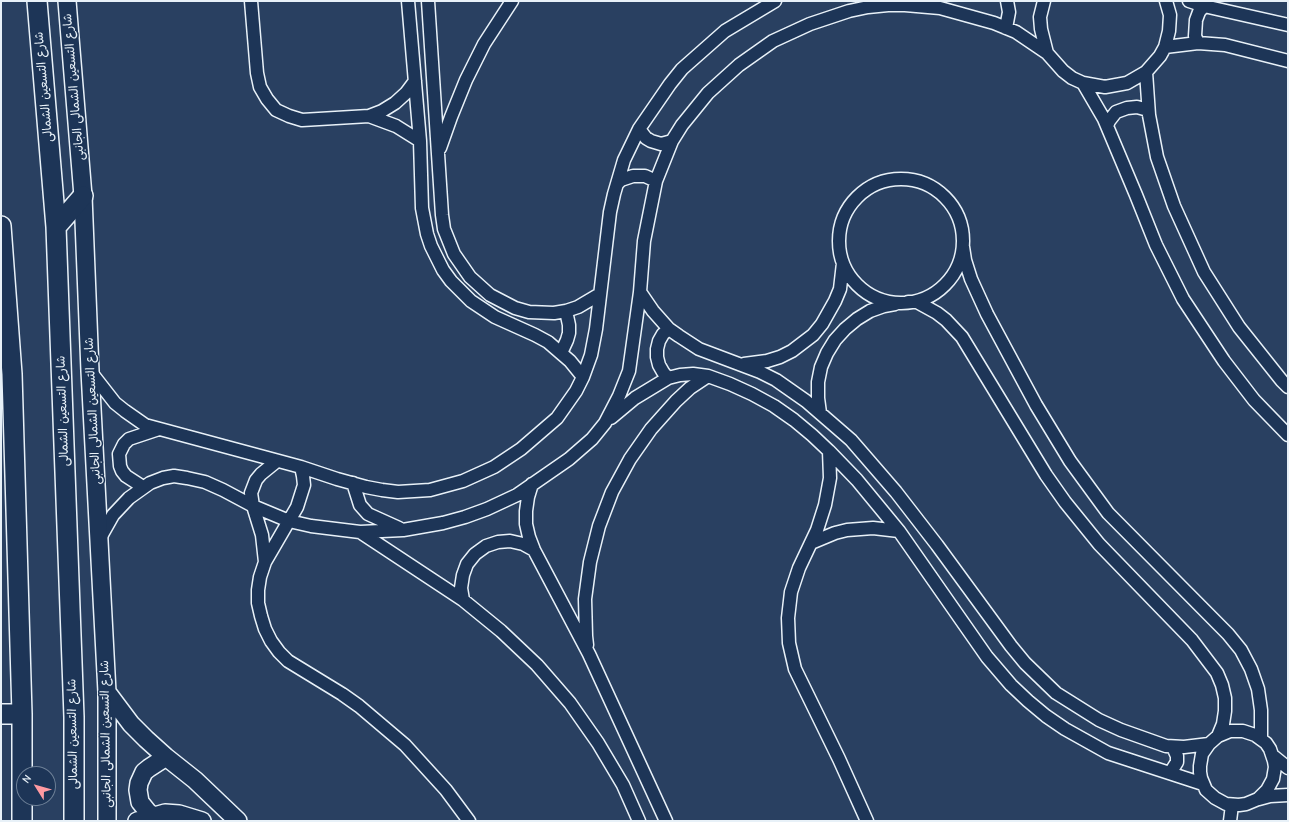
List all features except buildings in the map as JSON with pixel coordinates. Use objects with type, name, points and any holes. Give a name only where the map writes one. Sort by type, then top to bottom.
[{"type":"main road","name":"شارع التسعين الشمالى","points":[[36,1],[56,227],[73,709],[74,821]]},
{"type":"main road","points":[[56,227],[83,196]]},
{"type":"main road","points":[[1,226],[6,381],[22,714],[22,821]]},
{"type":"main road","points":[[1,714],[22,714]]},
{"type":"street","name":"شارع التسعين الشمالى الجانبى","points":[[67,1],[83,196],[90,370],[100,538],[107,692],[107,821]]},
{"type":"street","points":[[251,1],[257,73],[260,87],[276,110],[302,120],[369,116],[395,103],[406,93],[415,81]]},
{"type":"street","points":[[408,1],[420,141],[421,195],[424,221],[431,246],[444,270],[461,291],[483,310],[507,324],[541,339],[561,353],[583,377]]},
{"type":"street","points":[[428,1],[442,215],[444,229],[454,254],[470,277],[490,295],[515,308],[529,312],[554,313],[566,311],[578,307],[600,294]]},
{"type":"street","points":[[438,155],[466,80],[484,44],[512,1]]},
{"type":"street","points":[[90,370],[107,393],[125,411],[145,425],[301,467],[353,483],[382,490],[430,490],[447,486],[479,474],[512,456],[546,429],[568,405],[583,377],[591,355],[596,329],[610,212],[624,160],[639,129],[682,69],[725,31],[775,1]]},
{"type":"street","points":[[1006,28],[1009,12],[1007,1]]},
{"type":"street","points":[[1044,1],[1040,17],[1041,29],[1047,53]]},
{"type":"street","points":[[605,423],[619,396],[629,371],[640,292],[644,241],[656,181],[672,141],[682,125],[708,93],[755,52],[791,32],[830,17],[868,7],[905,5],[940,8],[994,23],[1016,32],[1047,53],[1063,71],[1072,78],[1083,83],[1105,87],[1127,83],[1146,72],[1160,56],[1165,47],[1169,31],[1170,15],[1166,1]]},
{"type":"street","points":[[1189,1],[1204,6],[1288,25]]},
{"type":"street","points":[[1198,43],[1195,36],[1196,20],[1204,6]]},
{"type":"street","points":[[1165,47],[1198,43],[1225,45],[1288,61]]},
{"type":"street","points":[[1146,72],[1148,110],[1157,157],[1174,206],[1204,272],[1239,327],[1288,387]]},
{"type":"street","points":[[1083,83],[1106,126],[1156,245],[1183,299],[1224,361],[1254,400],[1288,435]]},
{"type":"street","points":[[1106,126],[1116,112],[1126,108],[1138,107],[1148,110]]},
{"type":"street","points":[[369,116],[396,126],[420,141]]},
{"type":"street","points":[[639,129],[642,134],[651,141],[661,144],[672,141]]},
{"type":"street","points":[[617,184],[621,180],[632,176],[645,176],[656,181]]},
{"type":"street","points":[[1261,739],[1261,710],[1258,689],[1244,655],[1228,634],[1108,513],[1070,461],[1032,400],[987,314],[971,279],[965,260],[962,227],[948,200],[925,184],[906,179],[884,182],[868,189],[849,209],[842,224],[840,252],[849,274],[865,291],[881,299],[904,303],[917,302],[937,313],[962,337],[1065,502],[1099,544],[1192,640],[1217,673],[1225,698],[1223,724],[1202,754],[1200,766],[1203,784],[1210,794],[1226,804],[1232,805],[1246,804],[1270,796],[1288,795]]},
{"type":"street","points":[[820,413],[818,382],[824,360],[835,340],[845,329],[863,315],[884,306],[922,299],[935,293],[954,273],[960,260],[963,247]]},
{"type":"street","points":[[741,365],[767,361],[780,357],[792,351],[813,335],[826,319],[840,289],[843,262]]},
{"type":"street","points":[[640,292],[653,311],[669,329],[699,349],[760,372],[776,380],[806,401],[851,440],[896,492],[1011,646],[1040,678],[1066,699],[1100,720],[1143,739],[1173,747],[1196,746],[1213,740],[1224,733],[1236,730],[1250,732],[1261,739],[1270,749],[1275,767],[1273,779],[1267,790],[1258,799]]},
{"type":"street","points":[[561,353],[567,340],[569,325],[566,311]]},
{"type":"street","points":[[668,378],[659,365],[657,349],[659,341],[669,329]]},
{"type":"street","points":[[100,538],[108,521],[120,506],[150,483],[174,476],[204,482],[223,490],[252,506],[311,526],[360,532],[403,530],[444,523],[487,509],[517,494],[580,450],[605,423],[635,398],[668,378],[693,374],[708,376],[752,394],[774,406],[794,420],[830,450],[899,531],[987,657],[1003,676],[1028,701],[1046,716],[1065,729],[1108,753],[1203,784]]},
{"type":"street","points":[[589,654],[585,618],[587,581],[594,544],[610,497],[630,459],[651,428],[690,388],[708,376]]},
{"type":"street","points":[[143,487],[126,476],[122,471],[119,454],[124,444],[129,439],[159,429]]},
{"type":"street","points":[[830,450],[830,478],[825,504],[819,524],[799,568],[790,598],[788,630],[791,656],[795,669],[839,759],[867,821]]},
{"type":"street","points":[[277,461],[256,480],[251,493],[252,506],[262,535],[264,562],[258,590],[259,610],[265,629],[279,652],[288,661],[359,706],[405,745],[433,774],[469,821]]},
{"type":"street","points":[[264,562],[297,507],[304,485],[304,476],[301,467]]},
{"type":"street","points":[[353,483],[360,505],[368,514],[403,530]]},
{"type":"street","points":[[532,484],[527,504],[526,524],[534,550],[589,654],[666,821]]},
{"type":"street","points":[[811,543],[835,533],[848,530],[873,528],[899,531]]},
{"type":"street","points":[[360,532],[463,600],[520,648],[554,684],[585,722],[623,785],[639,821]]},
{"type":"street","points":[[463,600],[461,588],[463,575],[468,564],[476,554],[486,546],[498,542],[510,541],[522,544],[534,550]]},
{"type":"street","points":[[107,692],[131,724],[166,757],[195,780],[238,821]]},
{"type":"street","points":[[1168,772],[1172,770],[1177,762],[1177,756],[1173,747]]},
{"type":"street","points":[[1272,755],[1288,768]]},
{"type":"street","points":[[153,816],[140,802],[138,790],[139,783],[144,772],[166,757]]},
{"type":"street","points":[[1230,821],[1232,805]]},
{"type":"street","points":[[137,821],[165,813],[179,814],[202,821]]}]
